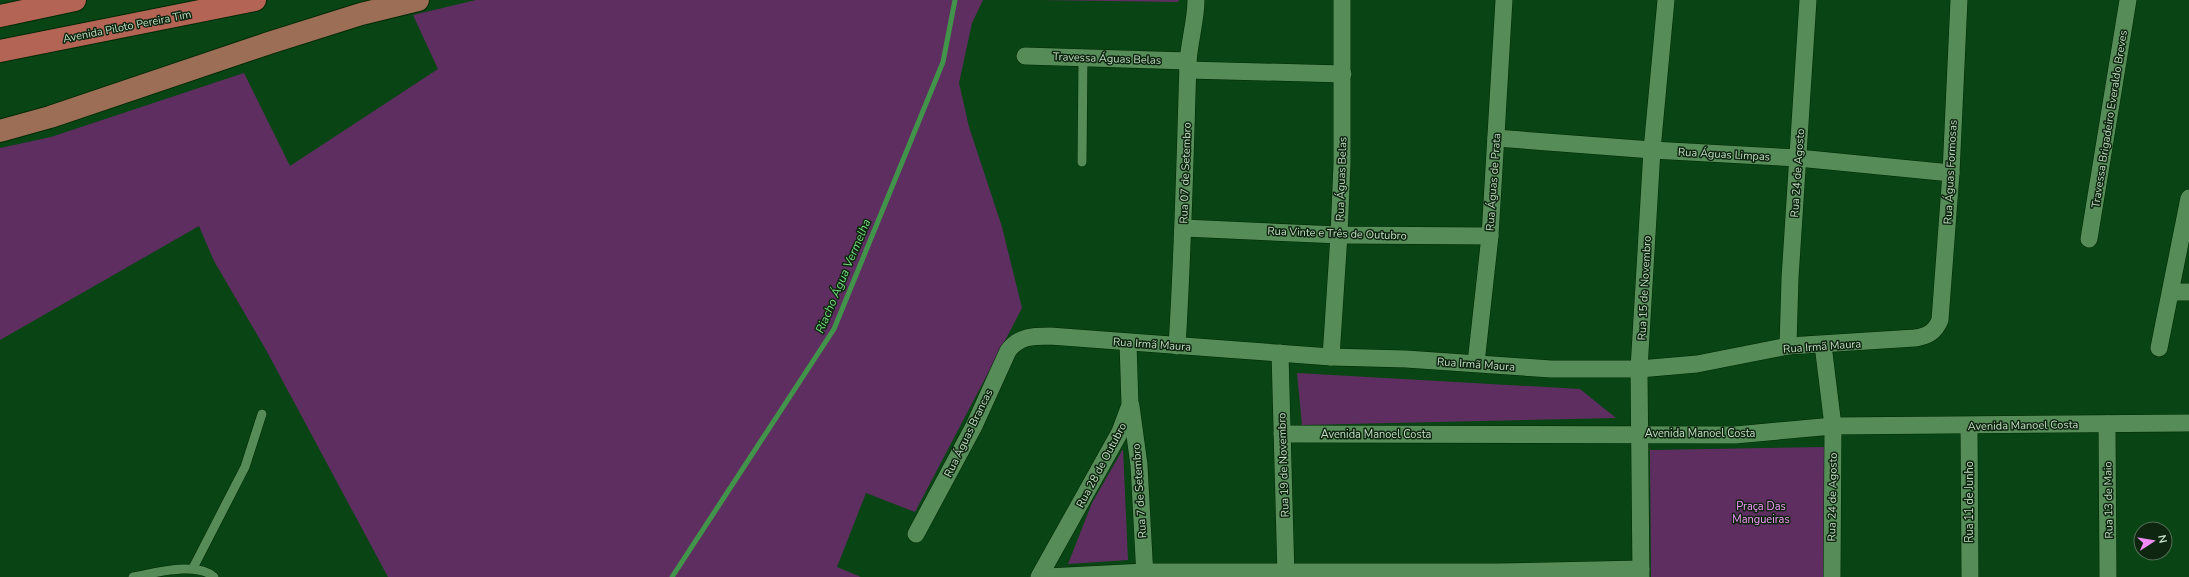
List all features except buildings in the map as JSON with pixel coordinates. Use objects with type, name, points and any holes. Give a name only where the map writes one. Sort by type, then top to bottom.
[{"type":"highway","points":[[0,16],[75,0]]},
{"type":"highway","name":"Avenida Piloto Pereira Tim","points":[[0,52],[255,0]]},
{"type":"main road","points":[[0,131],[50,117],[340,21],[418,0]]},
{"type":"street","name":"Rua 07 de Setembro","points":[[1177,346],[1184,228],[1188,66],[1196,16],[1196,0]]},
{"type":"street","name":"Rua Águas Belas","points":[[1331,357],[1340,235],[1343,74],[1342,0]]},
{"type":"street","name":"Rua Águas de Prata","points":[[1476,363],[1490,236],[1504,0]]},
{"type":"street","name":"Rua 15 de Novembro","points":[[1641,573],[1638,433],[1639,369],[1652,150],[1666,0]]},
{"type":"street","name":"Rua Águas Formosas","points":[[1924,337],[1936,329],[1940,320],[1951,174],[1959,0]]},
{"type":"street","name":"Travessa Brigadeiro Everaldo Breves","points":[[2089,239],[2128,0]]},
{"type":"street","name":"Rua 24 de Agosto","points":[[1788,346],[1798,158],[1811,2]]},
{"type":"street","name":"Travessa Águas Belas","points":[[1025,56],[1083,58],[1188,66],[1343,74]]},
{"type":"street","name":"Rua Águas Limpas","points":[[1496,138],[1652,150],[1798,158],[1951,174]]},
{"type":"street","points":[[2159,348],[2189,198]]},
{"type":"street","name":"Rua Vinte e Três de Outubro","points":[[1184,228],[1340,235],[1490,236]]},
{"type":"street","points":[[2171,292],[2189,292]]},
{"type":"street","name":"Rua Irmã Maura","points":[[1026,337],[1050,336],[1331,357],[1476,363],[1551,369],[1639,369],[1697,364],[1788,346],[1823,345],[1924,337]]},
{"type":"street","name":"Rua Águas Brancas","points":[[916,534],[974,426],[1008,351],[1013,343],[1026,337]]},
{"type":"street","name":"Rua 28 de Outubro","points":[[1039,577],[1120,432],[1130,405],[1128,343]]},
{"type":"street","name":"Rua 24 de Agosto","points":[[1823,345],[1833,426],[1832,577]]},
{"type":"street","name":"Rua 19 de Novembro","points":[[1280,353],[1286,574]]},
{"type":"street","name":"Rua 7 de Setembro","points":[[1130,405],[1139,465],[1145,574]]},
{"type":"street","name":"Avenida Manoel Costa","points":[[1282,434],[1638,433],[1735,435],[1833,426],[1969,427],[2189,423]]},
{"type":"street","name":"Rua 13 de Maio","points":[[2107,424],[2108,577]]},
{"type":"street","name":"Rua 11 de Junho","points":[[1969,427],[1970,577]]},
{"type":"street","points":[[1046,577],[1145,574],[1497,572],[1641,573]]},
{"type":"lane","points":[[1082,162],[1083,58]]},
{"type":"lane","points":[[193,568],[245,467],[262,414]]},
{"type":"lane","points":[[134,577],[193,568],[209,572],[214,577]]},
{"type":"green space","points":[[476,0],[983,0],[972,23],[959,83],[969,127],[1002,227],[1022,308],[915,512],[866,493],[837,567],[861,577],[388,577],[265,348],[214,261],[199,226],[0,340],[0,148],[51,137],[244,73],[290,166],[438,69],[413,15]]},
{"type":"green space","points":[[1040,0],[1179,0],[1178,2]]},
{"type":"green space","points":[[1297,373],[1580,389],[1616,418],[1302,425]]},
{"type":"green space","name":"Praça Das Mangueiras","points":[[1826,447],[1827,577],[1651,577],[1650,450]]},
{"type":"green space","points":[[1123,449],[1128,560],[1068,564],[1092,503]]},
{"type":"waterway","name":"Riacho Água Vermelha","points":[[672,577],[834,329],[943,62],[955,0]]}]
